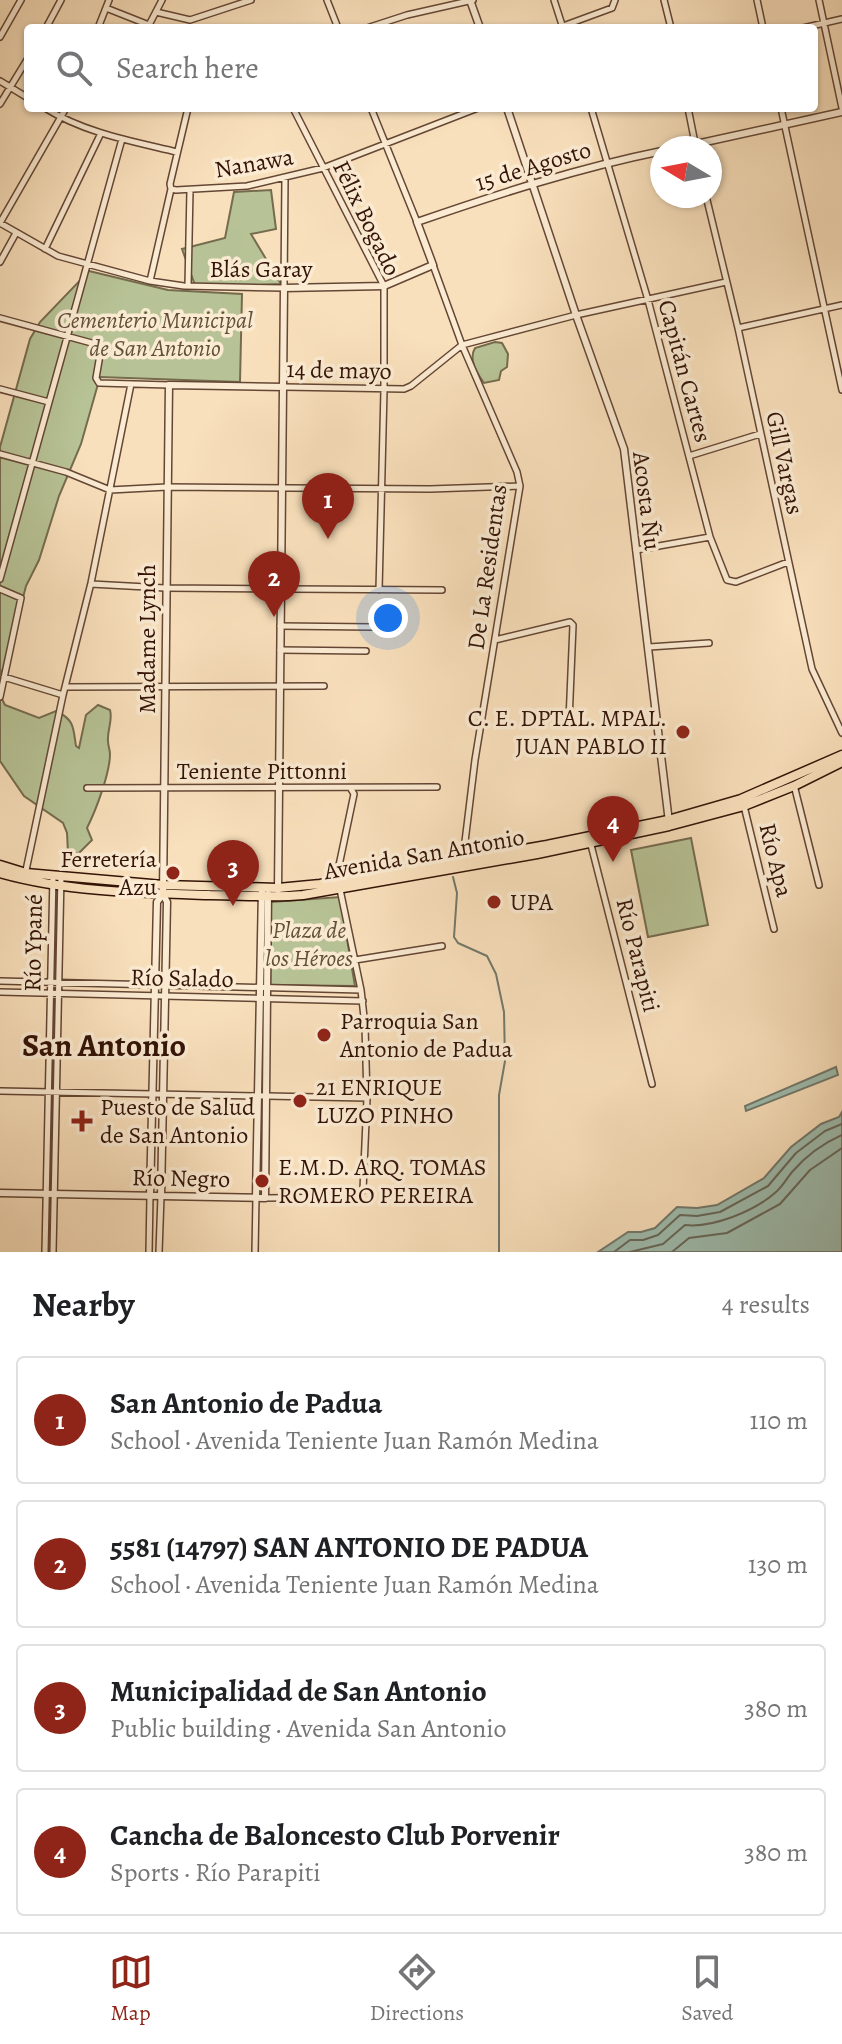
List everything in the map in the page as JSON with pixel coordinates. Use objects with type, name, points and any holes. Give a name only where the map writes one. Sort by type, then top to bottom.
[{"type":"main road","name":"Avenida San Antonio","points":[[793,782],[842,755]]},
{"type":"main road","name":"Avenida San Antonio","points":[[0,873],[163,889],[269,892],[340,886],[669,823],[742,803],[842,762]]},
{"type":"main road","name":"Avenida San Antonio","points":[[0,865],[25,876]]},
{"type":"street","points":[[0,37],[21,0]]},
{"type":"street","points":[[48,24],[61,0]]},
{"type":"street","points":[[100,24],[109,0]]},
{"type":"street","points":[[148,24],[162,0]]},
{"type":"street","points":[[156,12],[190,20],[251,0]]},
{"type":"street","points":[[327,0],[336,24]]},
{"type":"street","points":[[379,24],[471,0],[479,24]]},
{"type":"street","points":[[554,0],[562,24]]},
{"type":"street","points":[[571,24],[612,8],[615,0]]},
{"type":"street","points":[[664,0],[670,24]]},
{"type":"street","points":[[757,0],[762,24]]},
{"type":"street","points":[[722,139],[842,110],[819,0]]},
{"type":"street","points":[[106,8],[143,24]]},
{"type":"street","points":[[818,25],[842,19]]},
{"type":"street","points":[[0,104],[24,64]]},
{"type":"street","points":[[0,81],[24,96]]},
{"type":"street","points":[[51,112],[101,133],[177,152]]},
{"type":"street","points":[[0,223],[65,112]]},
{"type":"street","points":[[150,281],[187,112]]},
{"type":"street","name":"Félix Bogado","points":[[295,112],[384,286],[379,590]]},
{"type":"street","name":"De La Residentas","points":[[373,112],[520,486],[475,760],[464,863]]},
{"type":"street","name":"Nanawa","points":[[171,188],[190,190],[247,186],[285,178],[323,168],[467,112]]},
{"type":"street","name":"Acosta Ñu","points":[[508,112],[624,449],[669,823]]},
{"type":"street","name":"Capitán Cartes","points":[[592,112],[648,300],[720,567],[731,582],[788,562]]},
{"type":"street","points":[[689,112],[693,136]]},
{"type":"street","points":[[782,112],[842,390]]},
{"type":"street","points":[[45,249],[101,133]]},
{"type":"street","points":[[0,579],[122,139]]},
{"type":"street","name":"15 de Agosto","points":[[417,222],[532,182],[650,153]]},
{"type":"street","points":[[255,1252],[260,1198],[264,988],[279,788],[285,178]]},
{"type":"street","points":[[188,286],[190,190]]},
{"type":"street","name":"Gill Vargas","points":[[709,208],[812,669],[842,733]]},
{"type":"street","name":"Blás Garay","points":[[0,223],[45,249],[87,264],[150,281],[188,286],[384,286],[433,265]]},
{"type":"street","points":[[0,262],[16,233]]},
{"type":"street","name":"14 de mayo","points":[[66,338],[100,346],[97,382],[384,390],[411,386],[462,345],[576,315],[726,282]]},
{"type":"street","points":[[738,328],[842,305]]},
{"type":"street","points":[[0,318],[66,338]]},
{"type":"street","points":[[25,876],[63,695],[91,583],[131,384]]},
{"type":"street","name":"Madame Lynch","points":[[163,889],[169,385]]},
{"type":"street","points":[[0,389],[49,402]]},
{"type":"street","points":[[689,456],[760,434]]},
{"type":"street","points":[[0,454],[82,478],[110,490],[167,487],[430,489],[520,486]]},
{"type":"street","points":[[635,550],[710,537]]},
{"type":"street","points":[[91,583],[165,588],[442,590]]},
{"type":"street","points":[[0,589],[21,598],[0,697]]},
{"type":"street","points":[[495,640],[570,622],[573,625],[569,721]]},
{"type":"street","points":[[280,626],[371,627]]},
{"type":"street","points":[[649,647],[709,643]]},
{"type":"street","points":[[280,650],[366,651]]},
{"type":"street","points":[[4,677],[63,695]]},
{"type":"street","points":[[65,687],[324,686]]},
{"type":"street","points":[[793,782],[819,885]]},
{"type":"street","name":"Teniente Pittonni","points":[[87,788],[437,787]]},
{"type":"street","points":[[0,1091],[367,1098],[363,1001],[340,886],[340,855],[354,794],[351,789]]},
{"type":"street","name":"Río Apa","points":[[742,803],[774,929]]},
{"type":"street","name":"Río Parapiti","points":[[589,839],[652,1084]]},
{"type":"street","name":"Río Ypané","points":[[53,1252],[50,982],[57,880]]},
{"type":"street","name":"Río Ypané","points":[[45,1252],[57,1092],[57,880]]},
{"type":"street","points":[[149,1252],[157,902],[163,889]]},
{"type":"street","points":[[159,1252],[166,996],[167,902],[163,889]]},
{"type":"street","points":[[355,960],[442,946]]},
{"type":"street","name":"Río Salado","points":[[0,981],[361,990]]},
{"type":"street","points":[[304,999],[306,989]]},
{"type":"street","name":"Río Salado","points":[[0,992],[363,1001]]},
{"type":"street","name":"Río Negro","points":[[0,1193],[358,1197],[362,1195],[367,1098]]},
{"type":"green space","points":[[271,190],[276,229],[251,234],[281,284],[196,288],[182,249],[225,238],[234,192]]},
{"type":"green space","name":"Cementerio Municipal de San Antonio","points":[[89,271],[168,290],[242,294],[240,382],[100,377],[81,444],[59,496],[39,560],[26,586],[7,660],[0,675],[0,447],[30,339],[40,322]]},
{"type":"green space","points":[[502,343],[508,354],[507,367],[501,371],[499,380],[484,383],[474,366],[473,353],[475,348]]},
{"type":"green space","points":[[0,695],[5,705],[39,718],[56,711],[62,714],[72,725],[79,748],[86,715],[98,705],[110,710],[108,771],[87,828],[92,840],[79,853],[68,853],[63,823],[24,796],[0,761]]},
{"type":"green space","points":[[691,838],[708,925],[648,937],[631,850]]},
{"type":"green space","name":"Plaza de los Héroes","points":[[340,897],[355,986],[270,985],[271,902]]},
{"type":"water","points":[[836,1067],[838,1075],[746,1111],[745,1106]]},
{"type":"water","points":[[842,1112],[842,1252],[598,1252],[628,1232],[655,1228],[677,1207],[717,1205],[764,1178],[791,1147],[821,1124],[839,1117]]},
{"type":"waterway","points":[[453,877],[457,893],[454,937],[458,943],[487,956],[496,974],[504,1012],[505,1061],[499,1095],[499,1252]]},
{"type":"place","name":"San Antonio de Padua","points":[[328,539]]},
{"type":"place","name":"5581 (14797) SAN ANTONIO DE PADUA","points":[[274,617]]},
{"type":"place","name":"C. E. DPTAL. MPAL. JUAN PABLO II","points":[[683,732]]},
{"type":"place","name":"Cancha de Baloncesto Club Porvenir","points":[[613,862]]},
{"type":"place","name":"Ferretería Azu","points":[[173,873]]},
{"type":"place","name":"UPA","points":[[494,902]]},
{"type":"place","name":"Municipalidad de San Antonio","points":[[233,906]]},
{"type":"place","name":"Parroquia San Antonio de Padua","points":[[324,1035]]},
{"type":"place","name":"21 ENRIQUE LUZO PINHO","points":[[300,1101]]},
{"type":"place","name":"Puesto de Salud de San Antonio","points":[[82,1121]]},
{"type":"place","name":"E.M.D. ARQ. TOMAS ROMERO PEREIRA","points":[[262,1181]]},
{"type":"district","name":"San Antonio","points":[[104,1045]]}]
